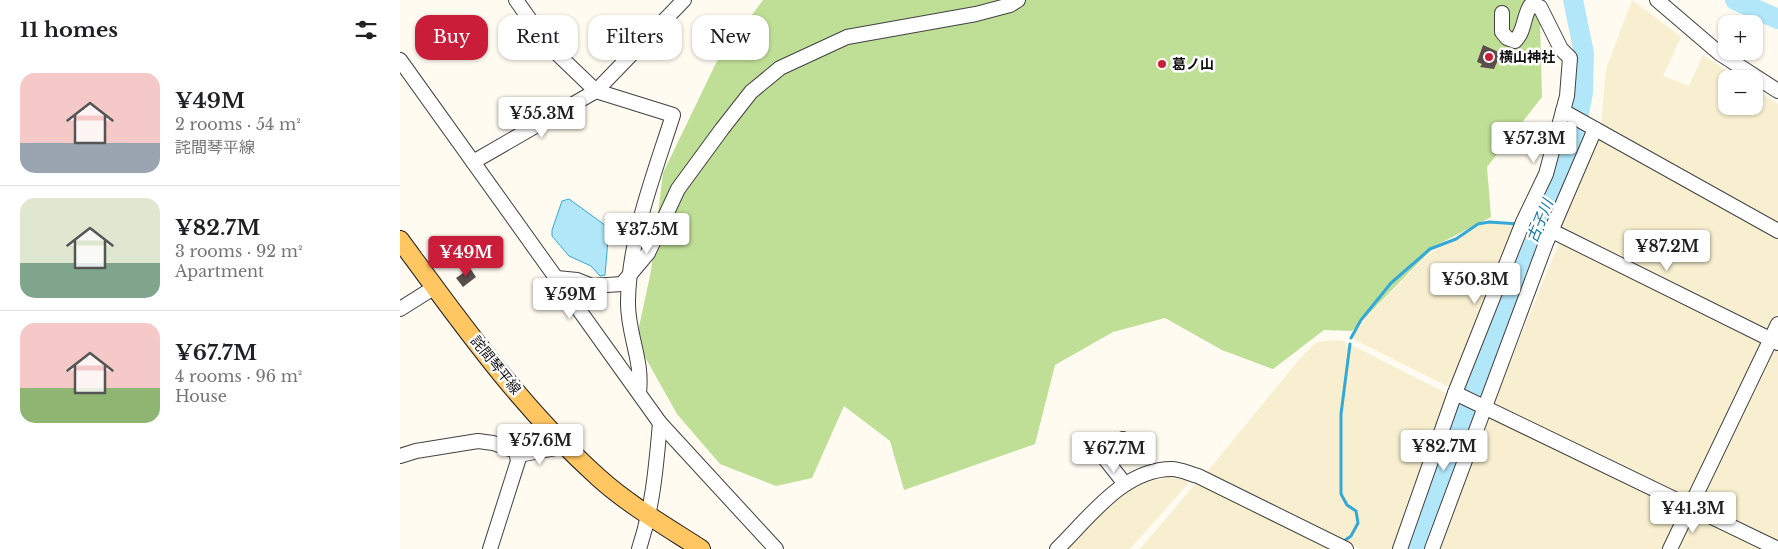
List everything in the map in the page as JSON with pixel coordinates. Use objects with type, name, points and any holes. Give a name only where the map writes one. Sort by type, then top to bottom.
[{"type":"main road","name":"詫間琴平線","points":[[400,240],[494,367],[567,446],[600,479],[650,516],[701,549]]},
{"type":"street","points":[[516,0],[547,44],[596,91],[673,115],[649,190],[632,255],[628,303],[632,334],[639,357],[641,378],[639,392]]},
{"type":"street","points":[[473,162],[596,91],[684,0]]},
{"type":"street","points":[[557,278],[577,280],[592,286],[622,284],[648,253],[678,189],[751,92],[780,68],[847,37],[976,14],[1010,6],[1018,0]]},
{"type":"street","points":[[1657,0],[1719,53],[1778,91]]},
{"type":"street","points":[[1400,549],[1456,393],[1522,224],[1546,174],[1567,96],[1570,58],[1561,49],[1540,7],[1530,6],[1525,15],[1521,35],[1516,41],[1507,38],[1502,32],[1502,12]]},
{"type":"street","points":[[400,60],[660,423],[776,549]]},
{"type":"street","points":[[1563,111],[1778,231]]},
{"type":"street","points":[[1432,549],[1483,406],[1593,128]]},
{"type":"street","points":[[1552,231],[1774,341]]},
{"type":"street","points":[[400,309],[435,287]]},
{"type":"street","points":[[1670,549],[1774,341],[1778,324]]},
{"type":"street","points":[[1456,393],[1778,549]]},
{"type":"street","points":[[640,549],[650,516],[656,485],[660,423]]},
{"type":"street","points":[[1123,439],[1110,447],[1106,460],[1125,484]]},
{"type":"street","points":[[400,456],[416,451],[478,441],[493,443],[524,454],[567,446]]},
{"type":"street","points":[[490,549],[518,461],[516,451]]},
{"type":"street","points":[[1057,549],[1120,487],[1164,470],[1173,469],[1198,476],[1346,549]]},
{"type":"shaded area","points":[[1632,0],[1681,37],[1663,76],[1689,86],[1703,55],[1726,70],[1718,70],[1718,115],[1763,115],[1763,94],[1778,104],[1778,227],[1601,124],[1606,69]]},
{"type":"shaded area","points":[[1597,136],[1778,235],[1778,313],[1770,330],[1559,229]]},
{"type":"shaded area","points":[[1493,222],[1515,225],[1451,388],[1351,338],[1368,316],[1430,253],[1474,227]]},
{"type":"shaded area","points":[[1560,241],[1764,341],[1688,496],[1492,404]]},
{"type":"shaded area","points":[[1343,341],[1450,395],[1397,549],[1360,549],[1206,473],[1303,355],[1317,342]]},
{"type":"shaded area","points":[[1773,346],[1778,348],[1778,543],[1697,504]]},
{"type":"shaded area","points":[[1487,416],[1682,508],[1662,549],[1437,549]]},
{"type":"shaded area","points":[[1175,475],[1192,479],[1130,549],[1064,549],[1116,497],[1135,485]]},
{"type":"shaded area","points":[[1197,482],[1337,549],[1140,549]]},
{"type":"shaded area","points":[[1692,514],[1765,549],[1676,549]]},
{"type":"green space","points":[[763,0],[1534,0],[1540,21],[1542,97],[1487,167],[1491,217],[1435,246],[1352,331],[1324,330],[1273,369],[1222,350],[1165,318],[1113,332],[1055,365],[1035,444],[904,490],[890,441],[844,406],[812,478],[776,486],[720,464],[677,414],[636,341],[651,271],[663,173],[718,60],[769,60],[769,15],[752,15]]},
{"type":"water","points":[[569,199],[609,228],[605,275],[600,276],[591,266],[569,256],[552,236],[552,230],[562,201]]},
{"type":"building","name":"横山神社","points":[[1483,45],[1501,53],[1494,69],[1480,67],[1482,64],[1477,62]]},
{"type":"building","points":[[470,268],[476,277],[463,287],[456,278]]},
{"type":"waterway","name":"古子川","points":[[1416,549],[1509,298],[1574,138],[1583,93],[1584,53],[1573,0]]},
{"type":"waterway","points":[[1735,0],[1778,19]]},
{"type":"waterway","points":[[1351,338],[1361,320],[1391,283],[1430,249],[1456,239],[1478,224],[1489,222],[1519,224]]},
{"type":"waterway","points":[[1525,225],[1539,226]]},
{"type":"waterway","points":[[1344,541],[1351,536],[1358,523],[1356,511],[1347,505],[1341,494],[1341,414],[1350,344]]},
{"type":"place","name":"横山神社","points":[[1489,57]]},
{"type":"place","name":"葛ノ山","points":[[1162,64]]}]
